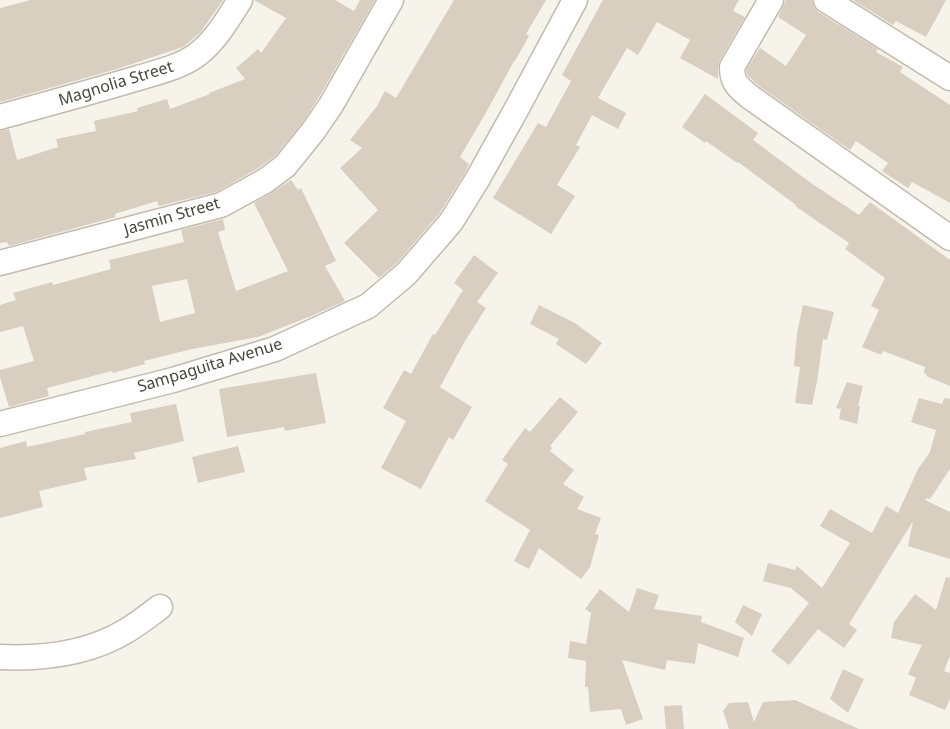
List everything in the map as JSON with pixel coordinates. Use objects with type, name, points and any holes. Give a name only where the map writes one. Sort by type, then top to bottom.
[{"type":"street","name":"Magnolia Street","points":[[0,117],[92,93],[181,65],[198,54],[211,41],[240,0]]},
{"type":"street","name":"Jasmin Street","points":[[0,263],[221,205],[265,181],[285,166],[314,130],[331,105],[391,0]]},
{"type":"street","name":"Sampaguita Avenue","points":[[0,424],[173,380],[275,349],[368,306],[406,274],[451,222],[477,180],[575,0]]},
{"type":"street","points":[[771,0],[732,67],[732,77],[740,88],[950,238]]},
{"type":"street","points":[[826,0],[950,78]]},
{"type":"street","points":[[0,657],[63,654],[95,646],[126,632],[160,607]]},
{"type":"building","points":[[31,0],[223,0],[200,33],[183,47],[117,69],[0,102],[0,8]]},
{"type":"building","points":[[254,0],[335,0],[354,11],[360,0],[375,0],[303,122],[275,156],[216,192],[159,206],[157,201],[115,214],[116,217],[9,246],[7,242],[0,243],[0,131],[9,129],[17,160],[58,147],[56,139],[96,131],[94,121],[138,111],[137,108],[167,99],[170,109],[245,79],[236,68],[258,49],[261,53],[286,18]]},
{"type":"building","points":[[454,0],[546,0],[526,34],[529,36],[460,157],[469,164],[465,173],[439,214],[396,264],[379,278],[344,243],[378,210],[340,168],[362,148],[350,140],[377,106],[385,91],[396,98]]},
{"type":"building","points":[[603,0],[739,0],[733,11],[745,17],[720,60],[718,79],[680,58],[690,40],[657,22],[638,55],[627,48],[598,98],[626,113],[618,129],[592,115],[576,145],[580,147],[557,185],[575,196],[551,234],[493,198],[538,123],[546,127],[571,81],[562,75]]},
{"type":"building","points":[[786,0],[812,0],[818,12],[878,49],[876,52],[903,67],[900,72],[950,105],[950,203],[912,182],[908,188],[882,171],[888,163],[856,141],[850,150],[748,76],[746,70],[760,48],[786,66],[806,35],[778,17]]},
{"type":"building","points":[[853,0],[946,0],[926,37],[896,21],[893,25]]},
{"type":"building","points":[[705,94],[758,133],[753,140],[811,183],[859,215],[870,202],[950,260],[950,386],[926,376],[925,367],[883,351],[881,355],[862,347],[879,310],[871,306],[885,278],[845,249],[849,243],[795,206],[738,162],[682,127]]},
{"type":"building","points":[[291,180],[298,190],[301,188],[336,261],[325,266],[345,301],[258,337],[192,349],[144,361],[145,364],[113,373],[112,371],[47,388],[49,396],[9,407],[0,370],[34,361],[23,326],[0,332],[0,305],[16,300],[13,293],[111,269],[109,260],[184,242],[181,230],[223,219],[225,230],[218,232],[236,291],[288,271],[254,203]],"holes":[[[187,279],[195,313],[160,322],[152,286]]]},
{"type":"building","points":[[474,255],[498,273],[477,302],[486,308],[440,387],[472,407],[453,440],[449,437],[421,489],[381,468],[406,421],[383,408],[404,370],[411,374],[433,334],[435,335],[463,290],[454,283]]},
{"type":"building","points":[[539,305],[575,323],[602,343],[586,364],[556,344],[559,339],[530,324]]},
{"type":"building","points":[[803,305],[834,312],[827,340],[823,339],[812,405],[795,403],[800,367],[794,366],[797,333]]},
{"type":"building","points":[[316,373],[326,423],[285,431],[284,427],[227,437],[219,389]]},
{"type":"building","points":[[847,382],[863,386],[858,406],[860,406],[857,424],[839,419],[841,409],[836,408]]},
{"type":"building","points":[[560,397],[578,412],[550,446],[552,448],[550,451],[574,470],[563,484],[584,497],[577,509],[601,518],[595,534],[599,535],[590,567],[581,579],[539,548],[529,569],[514,561],[530,530],[485,501],[508,464],[502,460],[525,428],[530,432]]},
{"type":"building","points":[[919,398],[942,404],[944,398],[950,399],[950,469],[930,499],[925,500],[950,512],[950,559],[908,546],[913,521],[849,624],[857,630],[844,648],[818,629],[789,665],[771,651],[809,603],[791,588],[763,581],[768,563],[795,570],[797,566],[822,588],[850,543],[820,526],[830,509],[872,533],[886,506],[898,513],[918,469],[930,452],[936,430],[911,422]]},
{"type":"building","points":[[176,404],[184,441],[134,453],[136,459],[84,468],[87,480],[39,491],[43,507],[0,518],[0,448],[26,441],[27,447],[85,434],[85,432],[132,422],[130,413]]},
{"type":"building","points":[[238,446],[245,472],[198,483],[192,457]]},
{"type":"building","points":[[946,577],[950,578],[950,656],[944,671],[950,673],[950,699],[945,710],[909,695],[916,678],[908,674],[922,645],[891,638],[894,622],[915,594],[936,610]]},
{"type":"building","points":[[637,588],[659,595],[654,609],[702,616],[701,622],[744,638],[738,657],[698,643],[695,664],[667,660],[665,670],[622,660],[643,719],[626,725],[621,709],[590,712],[588,687],[585,687],[586,661],[568,658],[570,641],[586,644],[591,613],[585,609],[600,589],[629,612]]},
{"type":"building","points":[[743,605],[762,614],[752,636],[735,622]]},
{"type":"building","points":[[843,669],[864,679],[848,713],[830,699]]},
{"type":"building","points":[[795,700],[859,729],[729,729],[723,711],[729,703],[748,702],[754,722],[763,702]]},
{"type":"building","points":[[682,705],[684,729],[666,729],[664,706]]}]
